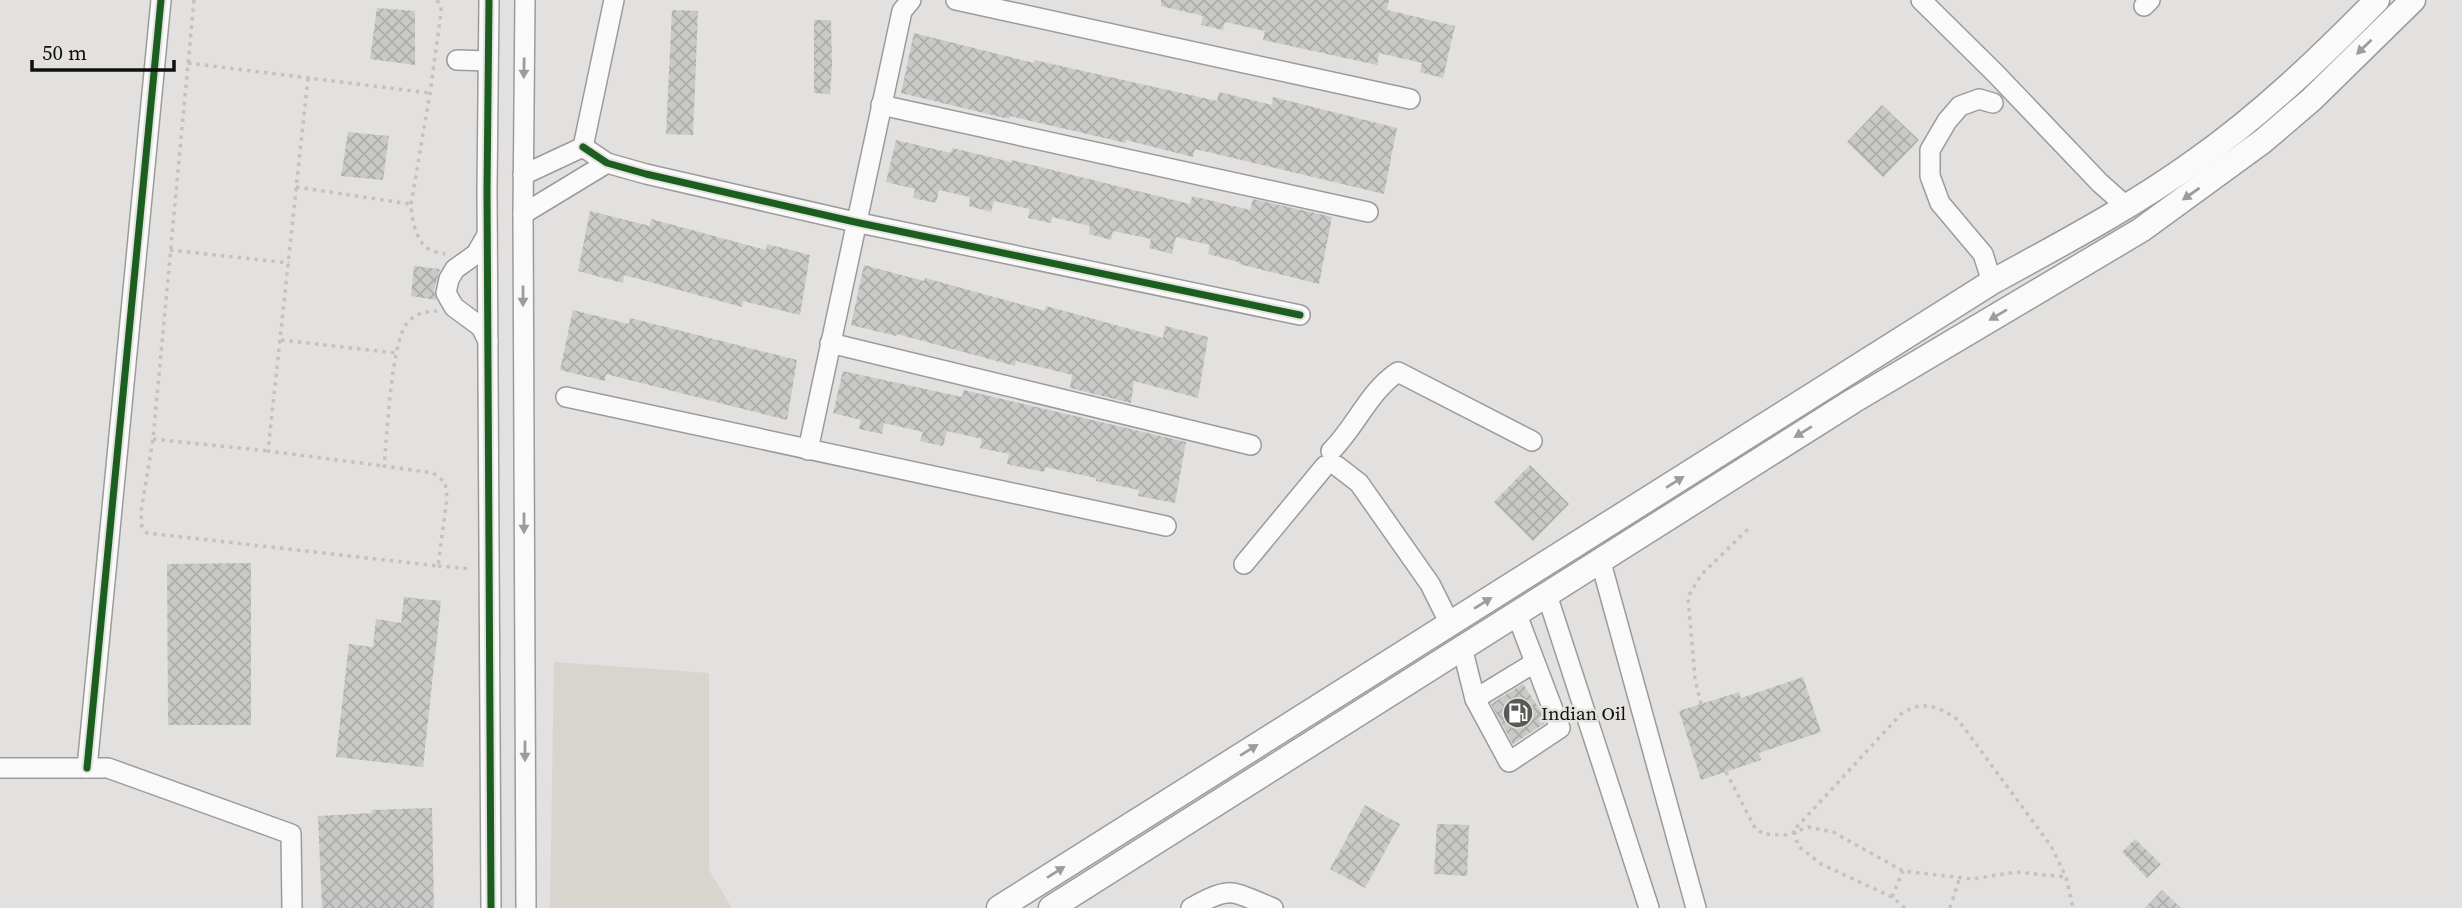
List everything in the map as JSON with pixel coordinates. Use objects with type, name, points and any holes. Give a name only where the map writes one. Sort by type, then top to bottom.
[{"type":"main road","points":[[999,908],[1992,282],[2127,207],[2195,162],[2250,119],[2291,85],[2378,0]]},
{"type":"main road","points":[[1051,908],[1853,401],[2141,230],[2263,141],[2311,100],[2413,0]]},
{"type":"street","points":[[87,768],[161,0]]},
{"type":"street","points":[[489,0],[487,234],[491,908]]},
{"type":"street","points":[[525,0],[523,214],[526,908]]},
{"type":"street","points":[[583,147],[614,0]]},
{"type":"street","points":[[808,450],[902,11],[911,0]]},
{"type":"street","points":[[956,0],[1410,99]]},
{"type":"street","points":[[1921,0],[2100,183],[2127,207]]},
{"type":"street","points":[[457,60],[488,61]]},
{"type":"street","points":[[1992,282],[1983,254],[1940,203],[1930,176],[1930,150],[1947,121],[1960,106],[1979,99],[1993,103]]},
{"type":"street","points":[[881,105],[1368,212]]},
{"type":"street","points":[[523,175],[583,147]]},
{"type":"street","points":[[583,147],[607,163],[855,222],[1300,315]]},
{"type":"street","points":[[523,214],[607,163]]},
{"type":"street","points":[[487,234],[476,254],[461,264],[444,290],[454,307],[481,327],[488,341]]},
{"type":"street","points":[[830,343],[1251,445]]},
{"type":"street","points":[[1244,564],[1331,461],[1343,439],[1385,380],[1398,372],[1532,441]]},
{"type":"street","points":[[566,397],[1166,526]]},
{"type":"street","points":[[1331,461],[1359,483],[1430,584],[1450,624]]},
{"type":"street","points":[[1601,559],[1696,908]]},
{"type":"street","points":[[1547,594],[1649,908]]},
{"type":"street","points":[[1462,647],[1475,699],[1509,762],[1560,728],[1517,614]]},
{"type":"street","points":[[1475,699],[1534,663]]},
{"type":"street","points":[[0,768],[108,768],[291,834],[292,908]]},
{"type":"street","points":[[1192,908],[1216,894],[1231,891],[1273,908]]},
{"type":"path","points":[[194,0],[153,439],[141,512],[142,527],[148,533],[489,570]]},
{"type":"path","points":[[437,0],[441,13],[411,216],[419,237],[427,248],[448,256]]},
{"type":"path","points":[[188,63],[430,93]]},
{"type":"path","points":[[268,451],[308,78]]},
{"type":"path","points":[[296,187],[411,204]]},
{"type":"path","points":[[170,250],[289,263]]},
{"type":"path","points":[[384,466],[396,353],[402,331],[407,322],[421,313],[444,290]]},
{"type":"path","points":[[281,340],[396,353]]},
{"type":"path","points":[[153,439],[433,473],[445,482],[447,498],[438,566]]},
{"type":"path","points":[[1701,704],[1695,679],[1688,597],[1701,575],[1748,529]]},
{"type":"path","points":[[1726,772],[1755,828],[1764,835],[1786,835],[1794,830],[1902,713],[1913,706],[1929,705],[1945,710],[1959,721],[2050,846],[2066,877],[2073,908]]},
{"type":"path","points":[[1794,830],[1808,827],[1833,832],[1903,871],[1972,879],[2016,872],[2066,877]]},
{"type":"path","points":[[1794,830],[1798,846],[1821,864],[1892,897],[1905,908]]},
{"type":"path","points":[[1892,897],[1903,871]]},
{"type":"path","points":[[1950,908],[1960,877]]},
{"type":"shaded area","points":[[554,662],[709,673],[709,870],[732,908],[550,908]]},
{"type":"building","points":[[1161,0],[1389,0],[1387,10],[1455,26],[1443,78],[1420,72],[1422,63],[1379,53],[1377,65],[1263,40],[1265,31],[1225,22],[1223,30],[1201,25],[1203,16],[1161,6]]},
{"type":"building","points":[[377,8],[415,11],[415,65],[370,59]]},
{"type":"building","points":[[672,10],[698,11],[693,135],[666,134]]},
{"type":"building","points":[[814,20],[831,20],[830,94],[814,93]]},
{"type":"building","points":[[914,33],[1034,63],[1034,60],[1217,101],[1219,92],[1272,105],[1273,97],[1397,128],[1384,194],[1195,149],[1193,157],[1010,116],[1009,119],[901,93]]},
{"type":"building","points":[[1882,105],[1919,140],[1883,177],[1847,142]]},
{"type":"building","points":[[348,132],[389,136],[383,180],[341,176]]},
{"type":"building","points":[[896,140],[951,153],[952,148],[1011,162],[1012,160],[1190,204],[1192,196],[1250,210],[1253,199],[1332,217],[1319,284],[1208,254],[1210,245],[1176,237],[1172,254],[1149,248],[1151,239],[1113,231],[1111,240],[1089,234],[1090,226],[1052,217],[1051,223],[1028,218],[1030,209],[994,201],[991,212],[969,206],[970,197],[939,190],[936,203],[913,198],[915,189],[886,182]]},
{"type":"building","points":[[590,211],[650,226],[651,219],[766,250],[767,244],[810,255],[800,315],[743,301],[742,307],[624,275],[623,283],[578,271]]},
{"type":"building","points":[[864,265],[924,281],[925,278],[1045,311],[1046,306],[1163,338],[1165,326],[1208,337],[1198,398],[1134,381],[1131,403],[1070,388],[1072,375],[1016,361],[1015,366],[897,334],[896,336],[851,325]]},
{"type":"building","points":[[414,266],[440,269],[434,290],[436,300],[411,296]]},
{"type":"building","points":[[573,310],[629,324],[630,318],[797,360],[787,420],[606,374],[605,381],[560,370]]},
{"type":"building","points":[[843,371],[962,397],[964,390],[1186,442],[1175,503],[1138,496],[1139,490],[1096,481],[1096,478],[1045,467],[1044,472],[1007,464],[1009,454],[980,448],[982,439],[947,431],[943,446],[920,441],[923,432],[884,423],[882,434],[859,429],[861,420],[833,413]]},
{"type":"building","points":[[1530,465],[1569,504],[1533,541],[1494,502]]},
{"type":"building","points":[[251,563],[251,725],[168,725],[167,564]]},
{"type":"building","points":[[404,597],[441,601],[423,767],[336,757],[349,644],[373,647],[376,619],[401,623]]},
{"type":"building","points":[[1803,677],[1821,732],[1759,753],[1761,760],[1701,780],[1679,711],[1739,692],[1741,698]]},
{"type":"building","points":[[1523,684],[1541,711],[1545,723],[1513,744],[1491,704]]},
{"type":"building","points":[[1365,805],[1400,824],[1365,888],[1330,869]]},
{"type":"building","points":[[432,808],[434,908],[322,908],[318,816],[372,813],[372,810]]},
{"type":"building","points":[[1437,824],[1469,825],[1467,876],[1434,874]]},
{"type":"building","points":[[2135,839],[2161,864],[2147,878],[2122,852]]},
{"type":"building","points":[[2162,890],[2181,908],[2145,908]]},
{"type":"cycle path","points":[[87,768],[161,0]]},
{"type":"cycle path","points":[[489,0],[487,190],[491,908]]},
{"type":"cycle path","points":[[583,147],[607,163],[646,174],[855,222],[1300,315]]},
{"type":"place","name":"Indian Oil","points":[[1518,713]]}]
